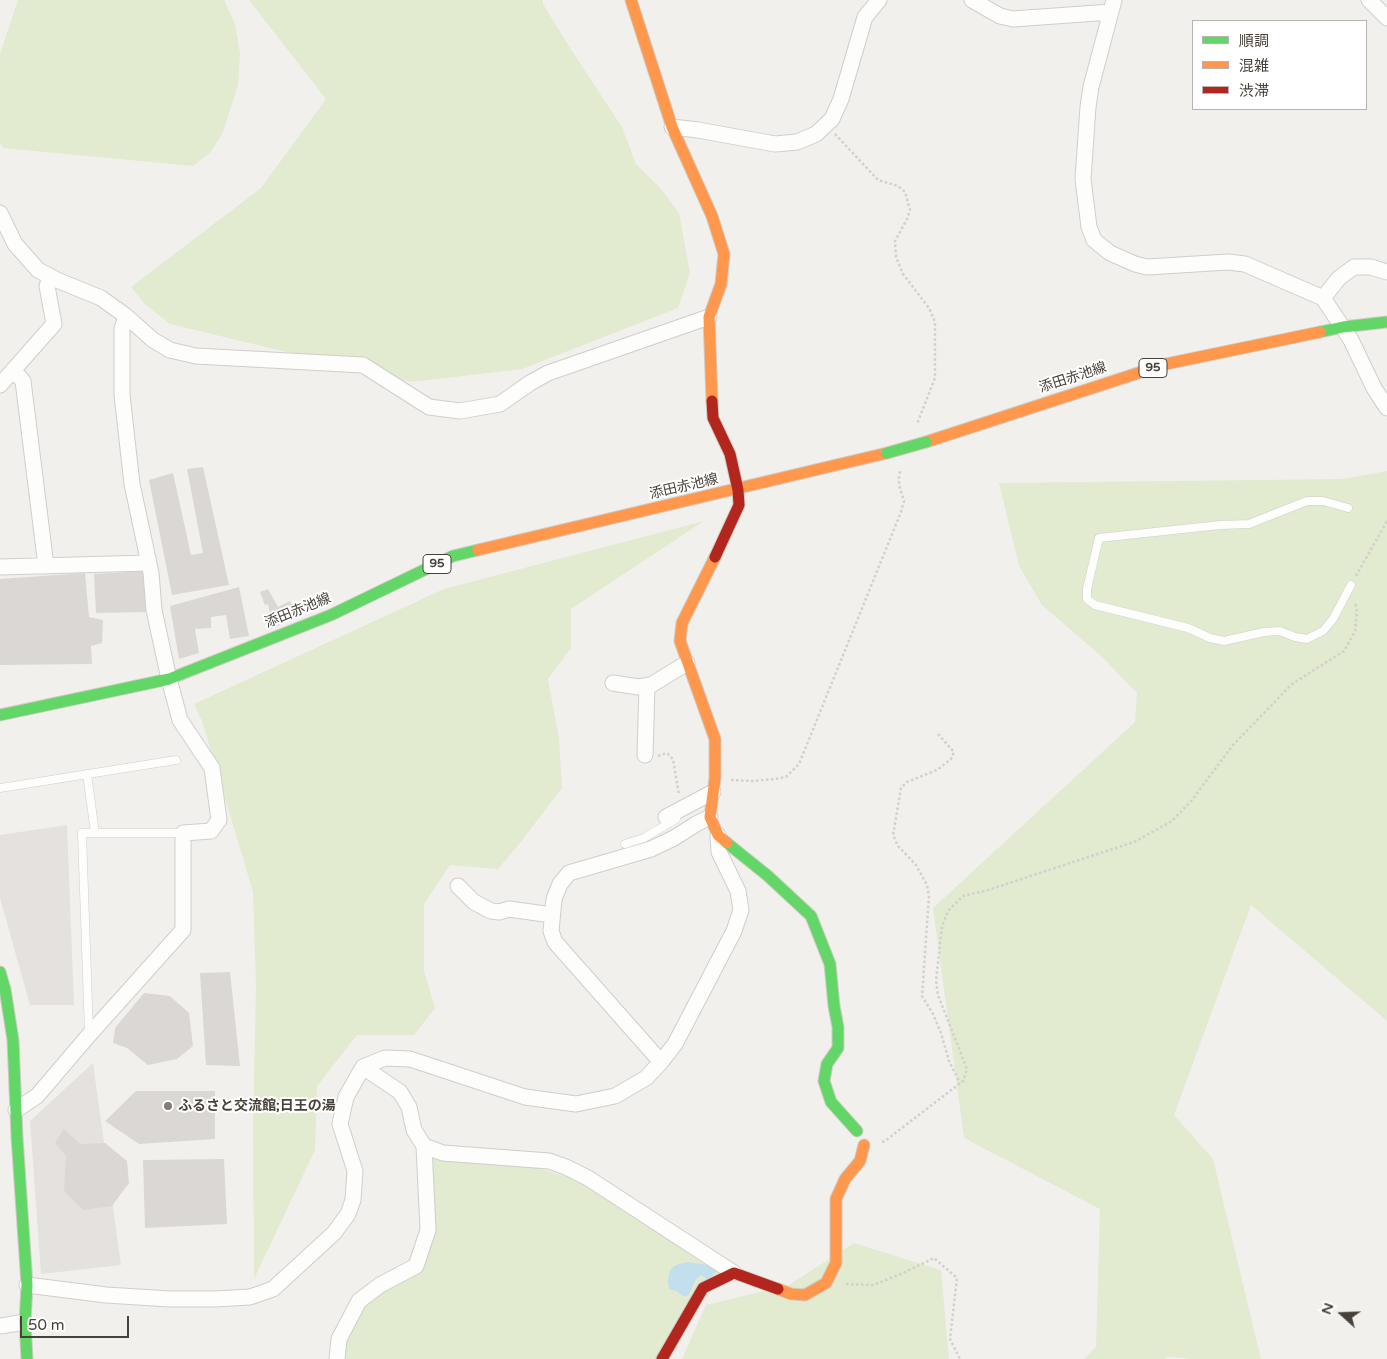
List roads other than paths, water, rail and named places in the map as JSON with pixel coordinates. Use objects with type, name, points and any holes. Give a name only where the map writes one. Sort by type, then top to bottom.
[{"type":"street","points":[[27,1286],[106,1295],[215,1300],[250,1297],[273,1289],[334,1233],[348,1214],[353,1200],[355,1171],[340,1124],[346,1097],[363,1067],[385,1058],[410,1059],[526,1097],[576,1104],[615,1096],[646,1078],[675,1044],[734,931],[741,910],[738,891],[719,852],[718,835],[710,817],[707,796],[715,739],[680,641],[682,622],[718,552],[739,505],[738,490],[730,454],[713,418],[709,317],[721,284],[724,254],[712,216],[672,127],[631,0]]},
{"type":"street","points":[[672,127],[775,144],[797,142],[816,134],[832,119],[841,99],[865,17],[879,0]]},
{"type":"street","points":[[972,0],[1000,16],[1014,19],[1112,6],[1091,87],[1083,179],[1089,227],[1094,240],[1110,253],[1135,264],[1148,267],[1228,262],[1245,264],[1323,298],[1344,327],[1374,388],[1387,408]]},
{"type":"street","points":[[1369,0],[1387,18]]},
{"type":"street","points":[[0,213],[15,244],[38,270],[101,298],[126,316],[152,340],[170,350],[196,356],[363,365],[430,406],[460,411],[500,404],[548,373],[709,317]]},
{"type":"street","points":[[1323,298],[1339,278],[1354,267],[1371,267],[1387,272]]},
{"type":"street","points":[[0,385],[54,324],[47,286],[50,276]]},
{"type":"street","points":[[16,1110],[38,1096],[89,1035],[183,930],[183,833],[211,831],[219,820],[212,768],[180,720],[154,610],[149,563],[132,484],[122,395],[122,329],[126,316]]},
{"type":"street","name":"添田赤池線","points":[[0,715],[169,679],[332,615],[452,556],[738,490],[887,453],[1166,364],[1344,327],[1387,322]]},
{"type":"street","points":[[13,370],[23,381],[46,566]]},
{"type":"street","points":[[0,567],[149,563]]},
{"type":"street","points":[[614,683],[638,687],[651,685],[687,663]]},
{"type":"street","points":[[645,755],[647,686]]},
{"type":"street","points":[[666,817],[707,796]]},
{"type":"street","points":[[661,1062],[555,942],[551,931],[554,899],[560,884],[569,873],[651,849],[710,817]]},
{"type":"street","points":[[424,1146],[443,1152],[549,1161],[588,1178],[734,1273],[791,1294],[805,1295],[826,1283],[836,1263],[836,1199],[845,1179],[860,1161],[864,1145],[857,1131],[831,1102],[824,1081],[826,1064],[838,1048],[838,1027],[830,964],[811,916],[768,876],[718,835]]},
{"type":"street","points":[[458,886],[474,902],[491,911],[499,912],[509,908],[552,915]]},
{"type":"street","points":[[0,972],[5,989],[13,1040],[27,1286],[25,1322],[27,1359]]},
{"type":"street","points":[[337,1359],[339,1339],[359,1301],[380,1285],[416,1266],[428,1230],[424,1146],[414,1130],[408,1107],[400,1092],[363,1067]]},
{"type":"street","points":[[662,1359],[703,1288],[734,1273]]},
{"type":"street","points":[[0,1326],[25,1322]]},
{"type":"lane","points":[[1348,508],[1323,501],[1307,501],[1249,524],[1220,525],[1099,538],[1086,589],[1087,599],[1095,606],[1188,628],[1210,638],[1224,641],[1264,632],[1280,631],[1295,637],[1307,638],[1323,631],[1333,619],[1351,585]]},
{"type":"lane","points":[[0,788],[176,760]]},
{"type":"lane","points":[[87,774],[95,833]]},
{"type":"lane","points":[[625,844],[644,838],[675,820],[707,796]]},
{"type":"lane","points":[[89,1035],[82,833],[183,833]]},
{"type":"water","points":[[688,1262],[715,1266],[719,1270],[707,1279],[701,1275],[696,1279],[688,1296],[683,1296],[669,1289],[668,1280],[670,1270],[676,1265]]},
{"type":"place","name":"ふるさと交流館;日王の湯","points":[[168,1106]]}]
